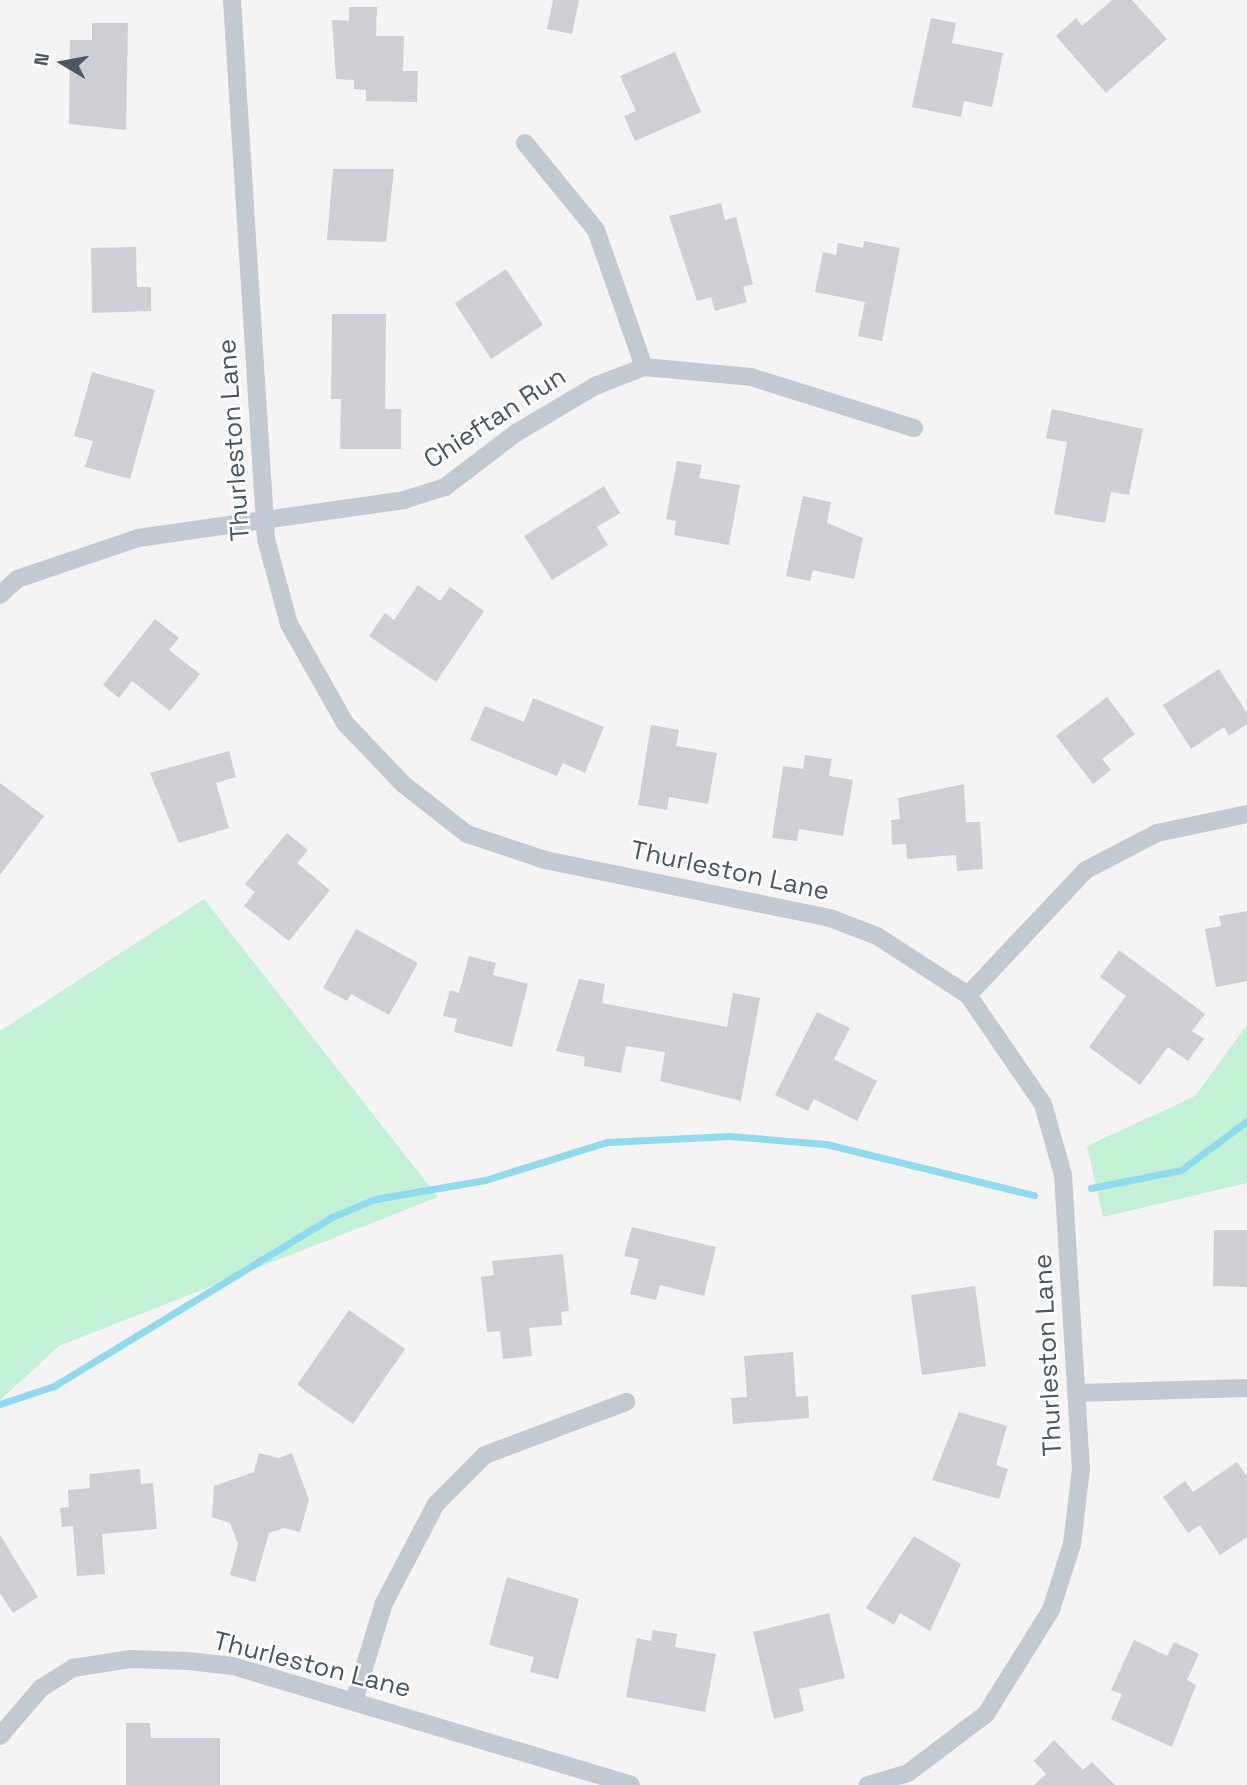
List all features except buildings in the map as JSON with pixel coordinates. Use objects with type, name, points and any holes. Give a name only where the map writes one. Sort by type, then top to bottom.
[{"type":"street","name":"Thurleston Lane","points":[[232,0],[263,518],[289,624],[345,723],[403,784],[467,834],[545,860],[830,918],[877,936],[968,995],[1043,1104],[1063,1175],[1081,1469],[1072,1544],[1051,1609],[986,1714],[908,1773],[868,1785]]},
{"type":"street","points":[[525,143],[596,230],[644,367]]},
{"type":"street","name":"Chieftan Run","points":[[0,595],[17,579],[138,538],[404,499],[445,487],[516,433],[595,386],[644,367],[751,377],[914,428]]},
{"type":"street","points":[[968,995],[1086,870],[1157,833],[1247,814]]},
{"type":"street","points":[[1077,1393],[1247,1388]]},
{"type":"street","points":[[354,1700],[384,1603],[436,1504],[485,1455],[626,1402]]},
{"type":"street","name":"Thurleston Lane","points":[[0,1736],[41,1688],[73,1668],[131,1658],[233,1666],[631,1785]]},
{"type":"green space","points":[[204,899],[438,1197],[59,1346],[0,1400],[0,1031]]},
{"type":"green space","points":[[1247,1025],[1247,1183],[1103,1217],[1087,1146],[1195,1096]]},
{"type":"waterway","points":[[1091,1188],[1181,1170],[1247,1121]]},
{"type":"waterway","points":[[0,1404],[54,1386],[332,1217],[375,1199],[485,1180],[607,1142],[730,1136],[826,1144],[1034,1195]]}]
